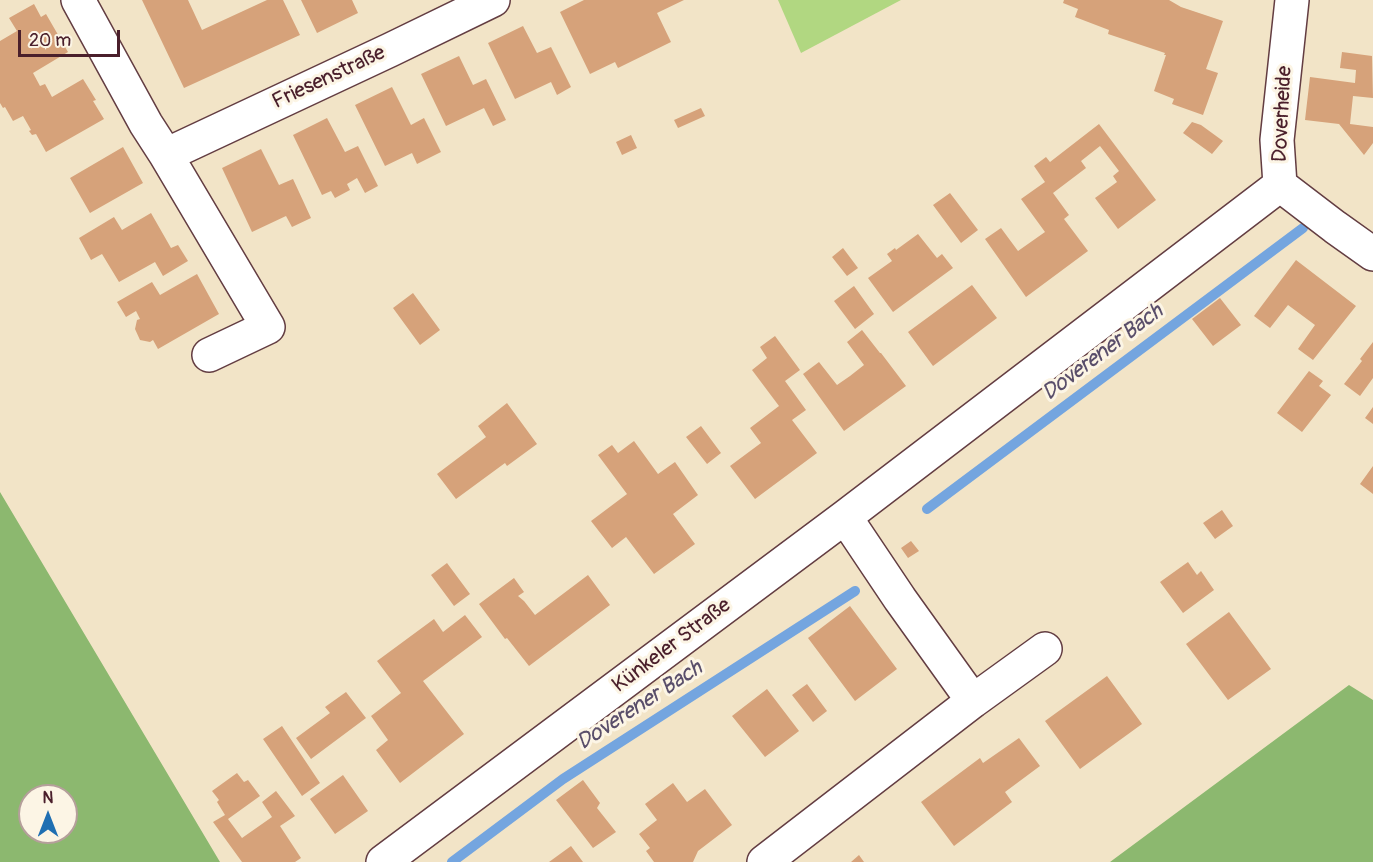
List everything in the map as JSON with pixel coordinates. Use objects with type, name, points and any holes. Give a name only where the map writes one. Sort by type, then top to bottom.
[{"type":"street","points":[[78,0],[146,124],[268,327],[209,355]]},
{"type":"street","name":"Friesenstraße","points":[[166,155],[493,0]]},
{"type":"street","name":"Doverheide","points":[[1291,194],[1277,141],[1292,0]]},
{"type":"street","points":[[1291,194],[1373,254]]},
{"type":"street","name":"Künkeler Straße","points":[[383,862],[845,517],[1291,194]]},
{"type":"street","points":[[845,517],[900,599],[974,701]]},
{"type":"street","points":[[764,862],[974,701],[1045,650]]},
{"type":"green space","points":[[778,0],[901,0],[801,53]]},
{"type":"green space","points":[[0,492],[220,862],[0,862]]},
{"type":"green space","points":[[1349,685],[1373,700],[1373,862],[1110,862]]},
{"type":"building","points":[[142,0],[188,0],[202,30],[267,0],[283,0],[300,35],[184,88]]},
{"type":"building","points":[[301,0],[352,0],[358,13],[317,33]]},
{"type":"building","points":[[584,0],[684,0],[657,13],[671,42],[618,68],[615,62],[590,74],[560,12]]},
{"type":"building","points":[[1064,0],[1169,0],[1181,7],[1223,21],[1206,69],[1218,73],[1203,115],[1172,104],[1174,99],[1154,91],[1165,53],[1108,34],[1109,30],[1075,17],[1078,9],[1063,3]]},
{"type":"building","points":[[34,4],[41,17],[46,14],[68,52],[33,73],[40,86],[45,84],[52,97],[83,79],[104,119],[46,152],[36,134],[32,135],[29,131],[31,130],[23,116],[13,121],[0,103],[0,41],[17,31],[9,18]]},
{"type":"building","points":[[523,26],[537,53],[551,47],[571,87],[557,95],[551,82],[515,99],[488,43]]},
{"type":"building","points":[[1342,52],[1372,56],[1373,98],[1353,96],[1350,124],[1373,127],[1373,143],[1364,155],[1339,124],[1305,120],[1310,77],[1355,83],[1356,70],[1340,68]]},
{"type":"building","points":[[459,56],[473,85],[486,79],[506,120],[493,126],[484,108],[446,126],[421,74]]},
{"type":"building","points":[[392,87],[411,125],[424,118],[441,152],[417,164],[412,153],[385,166],[355,105]]},
{"type":"building","points":[[701,108],[705,116],[678,128],[674,120]]},
{"type":"building","points":[[327,118],[345,152],[358,146],[378,186],[365,193],[357,178],[347,184],[350,190],[335,198],[331,191],[322,195],[293,135]]},
{"type":"building","points":[[1192,122],[1201,125],[1223,141],[1212,154],[1183,133]]},
{"type":"building","points":[[1099,124],[1156,200],[1118,229],[1095,198],[1117,182],[1113,176],[1119,171],[1100,146],[1081,161],[1086,168],[1053,193],[1069,215],[1064,219],[1088,251],[1026,297],[985,239],[1001,228],[1018,251],[1045,232],[1021,199],[1045,182],[1034,166],[1046,157],[1050,162]]},
{"type":"building","points":[[631,135],[637,148],[622,155],[616,142]]},
{"type":"building","points":[[123,147],[143,183],[90,213],[70,178]]},
{"type":"building","points":[[261,149],[279,185],[293,179],[311,218],[292,227],[286,216],[252,232],[222,168]]},
{"type":"building","points":[[950,193],[978,230],[961,243],[933,205]]},
{"type":"building","points":[[151,213],[171,248],[178,245],[188,261],[163,276],[155,262],[119,282],[102,254],[91,260],[79,238],[114,217],[122,230]]},
{"type":"building","points":[[918,234],[937,258],[942,254],[953,268],[893,312],[868,278],[892,261],[887,254]]},
{"type":"building","points":[[843,248],[858,268],[847,276],[832,257]]},
{"type":"building","points":[[1296,260],[1356,306],[1313,360],[1298,349],[1315,325],[1288,305],[1270,328],[1254,316]]},
{"type":"building","points":[[197,274],[219,314],[158,349],[153,340],[150,342],[140,340],[135,329],[137,320],[140,319],[136,311],[126,317],[117,302],[152,282],[160,295]]},
{"type":"building","points":[[972,285],[997,318],[933,366],[908,332]]},
{"type":"building","points":[[854,286],[874,314],[855,329],[834,301]]},
{"type":"building","points":[[413,293],[440,330],[420,345],[393,308]]},
{"type":"building","points":[[1220,298],[1241,325],[1213,346],[1192,319]]},
{"type":"building","points":[[862,330],[906,386],[844,431],[803,374],[819,362],[837,385],[850,376],[864,365],[847,342]]},
{"type":"building","points":[[775,336],[800,370],[785,381],[806,410],[792,420],[817,453],[755,499],[730,466],[761,443],[750,428],[779,406],[752,370],[767,358],[760,347]]},
{"type":"building","points":[[1373,342],[1373,378],[1360,396],[1344,384]]},
{"type":"building","points":[[1309,371],[1323,381],[1319,386],[1331,395],[1302,432],[1277,413]]},
{"type":"building","points":[[507,403],[537,444],[507,466],[505,463],[456,499],[437,474],[486,437],[478,426]]},
{"type":"building","points":[[1373,407],[1373,424],[1365,418]]},
{"type":"building","points":[[701,426],[721,453],[707,464],[686,437]]},
{"type":"building","points":[[634,441],[658,474],[675,462],[698,495],[673,514],[695,544],[654,574],[626,537],[612,548],[591,521],[627,494],[598,455],[612,445],[618,453]]},
{"type":"building","points":[[1373,466],[1373,494],[1360,484]]},
{"type":"building","points":[[1222,510],[1233,526],[1215,539],[1203,523]]},
{"type":"building","points":[[911,541],[919,551],[908,558],[901,548]]},
{"type":"building","points":[[1188,562],[1197,575],[1201,571],[1214,590],[1183,613],[1160,582]]},
{"type":"building","points":[[447,563],[470,594],[454,606],[431,575]]},
{"type":"building","points":[[588,575],[610,605],[529,666],[479,604],[514,578],[524,592],[518,596],[535,615]]},
{"type":"building","points":[[850,606],[897,669],[855,701],[808,638]]},
{"type":"building","points":[[1229,612],[1271,669],[1228,700],[1186,644]]},
{"type":"building","points":[[465,615],[482,637],[423,681],[464,734],[400,783],[376,750],[388,740],[371,716],[401,693],[377,661],[434,619],[443,632]]},
{"type":"building","points":[[1107,676],[1142,724],[1080,769],[1045,721]]},
{"type":"building","points":[[807,684],[827,711],[813,722],[792,695]]},
{"type":"building","points":[[767,689],[799,731],[765,757],[732,716]]},
{"type":"building","points":[[346,692],[366,718],[311,759],[296,738],[330,713],[325,707]]},
{"type":"building","points":[[282,726],[320,783],[302,796],[263,739]]},
{"type":"building","points":[[1019,738],[1040,766],[1005,792],[1012,802],[954,846],[921,802],[980,758],[983,763]]},
{"type":"building","points":[[237,773],[244,782],[248,780],[260,796],[228,819],[242,838],[272,817],[262,802],[276,791],[295,816],[280,826],[301,858],[295,862],[242,862],[213,822],[225,815],[217,802],[219,800],[212,791]]},
{"type":"building","points":[[343,775],[368,811],[335,834],[310,799]]},
{"type":"building","points":[[583,780],[600,803],[597,808],[616,832],[593,848],[556,800]]},
{"type":"building","points":[[673,783],[687,802],[705,789],[732,825],[698,851],[693,862],[654,862],[646,851],[650,848],[639,834],[657,820],[645,804]]},
{"type":"building","points":[[571,846],[583,862],[549,862]]},
{"type":"building","points":[[859,855],[864,862],[851,862]]},
{"type":"waterway","name":"Doverener Bach","points":[[927,509],[1303,228]]},
{"type":"waterway","name":"Doverener Bach","points":[[452,862],[563,779],[855,591]]}]
